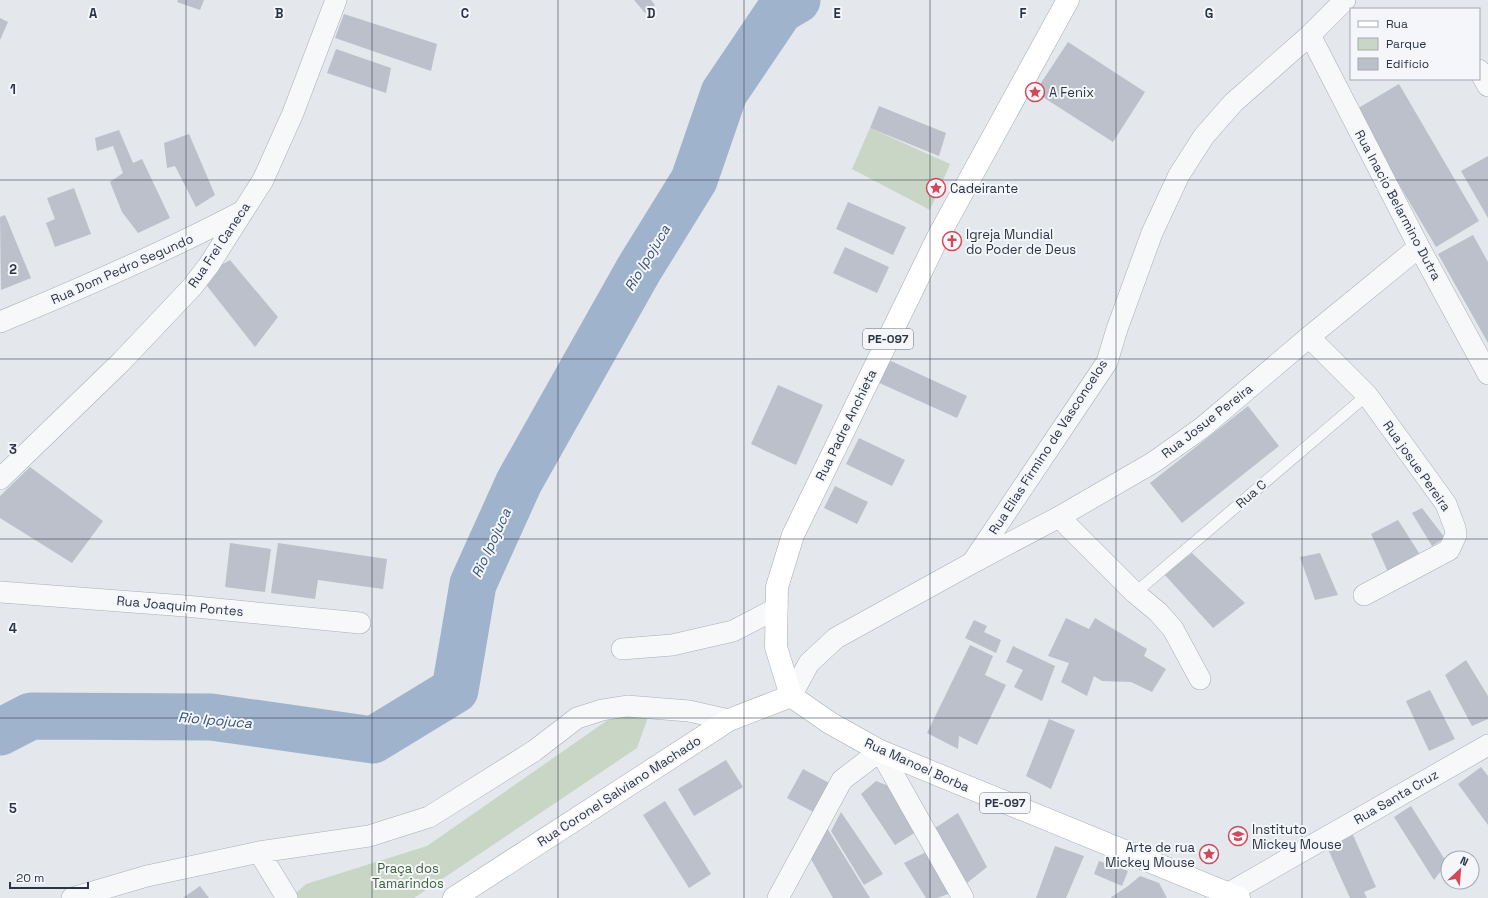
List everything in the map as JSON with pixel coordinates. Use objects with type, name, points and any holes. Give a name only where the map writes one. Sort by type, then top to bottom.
[{"type":"main road","name":"Rua Padre Anchieta","points":[[790,696],[776,646],[777,587],[793,535],[939,235],[1068,0]]},
{"type":"main road","name":"Rua Coronel Salviano Machado","points":[[454,898],[729,720],[790,696]]},
{"type":"main road","name":"Rua Manoel Borba","points":[[790,696],[830,723],[880,751],[1229,896]]},
{"type":"street","name":"Rua Frei Caneca","points":[[0,479],[121,362],[192,288],[209,265],[262,180],[293,113],[336,0]]},
{"type":"street","name":"Rua Elias Firmino de Vasconcelos","points":[[972,563],[1107,362],[1117,329],[1152,233],[1179,175],[1204,136],[1232,103],[1310,35],[1345,0]]},
{"type":"street","name":"Rua Inacio Belarmino Dutra","points":[[1310,35],[1419,247],[1488,374]]},
{"type":"street","points":[[1480,72],[1488,86]]},
{"type":"street","name":"Rua Dom Pedro Segundo","points":[[0,322],[97,282],[193,237],[242,211]]},
{"type":"street","name":"Rua Josue Pereira","points":[[790,696],[809,663],[836,638],[1059,517],[1154,462],[1203,428],[1309,337],[1419,247]]},
{"type":"street","name":"Rua josue Pereira","points":[[1309,337],[1367,395],[1446,504],[1453,519],[1456,535],[1449,550],[1364,595]]},
{"type":"street","points":[[1059,517],[1135,593],[1158,612],[1173,629],[1200,679]]},
{"type":"street","name":"Rua Joaquim Pontes","points":[[0,592],[185,606],[360,623]]},
{"type":"street","points":[[622,649],[672,645],[732,631],[777,608]]},
{"type":"street","points":[[72,898],[147,876],[258,852],[369,836],[429,817],[534,751],[577,718],[602,710],[627,706],[689,711],[729,720]]},
{"type":"street","name":"Rua Santa Cruz","points":[[1229,896],[1488,745]]},
{"type":"street","points":[[778,898],[842,780],[880,751],[963,898]]},
{"type":"street","points":[[258,852],[287,898]]},
{"type":"lane","name":"Rua C","points":[[1135,593],[1367,395]]},
{"type":"green space","points":[[870,128],[950,164],[930,210],[852,169]]},
{"type":"green space","name":"Praça dos Tamarindos","points":[[625,708],[645,708],[647,720],[637,748],[414,898],[296,898],[295,894],[306,884],[427,846]]},
{"type":"building","points":[[178,0],[204,0],[200,10],[177,2]]},
{"type":"building","points":[[634,0],[651,0],[655,5],[645,13]]},
{"type":"building","points":[[344,14],[437,44],[431,71],[335,38]]},
{"type":"building","points":[[0,18],[8,22],[0,40]]},
{"type":"building","points":[[1068,42],[1145,92],[1113,142],[1035,92]]},
{"type":"building","points":[[336,49],[391,68],[386,93],[327,73]]},
{"type":"building","points":[[1399,84],[1479,221],[1436,247],[1355,110]]},
{"type":"building","points":[[879,106],[946,133],[939,156],[870,128]]},
{"type":"building","points":[[119,130],[133,163],[142,159],[170,218],[138,233],[122,212],[110,182],[123,173],[113,146],[97,151],[95,138]]},
{"type":"building","points":[[189,134],[215,195],[196,207],[175,166],[167,168],[164,143]]},
{"type":"building","points":[[1488,156],[1488,218],[1461,171]]},
{"type":"building","points":[[74,188],[91,234],[55,247],[46,223],[55,219],[47,198]]},
{"type":"building","points":[[848,202],[906,227],[893,255],[836,229]]},
{"type":"building","points":[[5,215],[31,278],[1,290],[0,217]]},
{"type":"building","points":[[1473,235],[1488,262],[1488,343],[1438,254]]},
{"type":"building","points":[[845,247],[889,267],[877,293],[833,273]]},
{"type":"building","points":[[230,260],[278,317],[255,347],[200,277]]},
{"type":"building","points":[[891,361],[967,396],[957,418],[875,381]]},
{"type":"building","points":[[778,385],[823,405],[796,465],[751,444]]},
{"type":"building","points":[[1248,406],[1279,446],[1182,523],[1150,483]]},
{"type":"building","points":[[859,438],[905,460],[892,486],[846,464]]},
{"type":"building","points":[[30,467],[103,521],[72,563],[0,518],[0,496]]},
{"type":"building","points":[[835,486],[868,502],[857,524],[824,508]]},
{"type":"building","points":[[1422,508],[1445,538],[1432,546],[1412,513]]},
{"type":"building","points":[[1398,520],[1419,553],[1388,572],[1371,534]]},
{"type":"building","points":[[230,543],[271,549],[265,592],[225,587]]},
{"type":"building","points":[[278,543],[387,559],[383,589],[318,580],[315,599],[271,593]]},
{"type":"building","points":[[1192,553],[1245,603],[1213,628],[1164,574]]},
{"type":"building","points":[[1320,553],[1338,595],[1315,600],[1300,557]]},
{"type":"building","points":[[1066,618],[1089,629],[1095,618],[1147,649],[1144,656],[1166,669],[1152,692],[1131,682],[1102,681],[1094,676],[1087,696],[1061,682],[1069,663],[1048,656]]},
{"type":"building","points":[[974,620],[987,626],[984,632],[1001,640],[996,653],[965,638]]},
{"type":"building","points":[[970,645],[993,656],[985,675],[1006,685],[977,745],[959,736],[958,749],[927,733]]},
{"type":"building","points":[[1013,646],[1055,666],[1042,701],[1014,687],[1023,670],[1006,662]]},
{"type":"building","points":[[1466,660],[1488,696],[1488,719],[1472,726],[1445,675]]},
{"type":"building","points":[[1430,690],[1455,739],[1429,751],[1406,701]]},
{"type":"building","points":[[1049,719],[1075,730],[1051,789],[1026,776]]},
{"type":"building","points":[[726,760],[743,787],[694,816],[678,789]]},
{"type":"building","points":[[1481,767],[1488,776],[1488,825],[1458,784]]},
{"type":"building","points":[[803,769],[833,785],[817,814],[787,798]]},
{"type":"building","points":[[876,781],[891,787],[916,832],[895,845],[861,794]]},
{"type":"building","points":[[665,801],[711,874],[689,888],[643,815]]},
{"type":"building","points":[[1411,806],[1440,852],[1440,872],[1434,880],[1394,817]]},
{"type":"building","points":[[841,812],[883,874],[864,885],[831,831]]},
{"type":"building","points":[[958,813],[987,867],[967,883],[935,828]]},
{"type":"building","points":[[827,828],[870,898],[833,898],[811,859]]},
{"type":"building","points":[[1353,835],[1376,887],[1364,892],[1367,898],[1350,898],[1327,847]]},
{"type":"building","points":[[1055,846],[1084,856],[1066,898],[1036,898]]},
{"type":"building","points":[[926,852],[951,893],[937,898],[926,898],[904,863]]},
{"type":"building","points":[[1099,861],[1128,871],[1122,886],[1094,874]]},
{"type":"building","points":[[1140,876],[1159,883],[1167,898],[1110,898],[1128,886]]},
{"type":"building","points":[[200,886],[209,898],[183,898]]},
{"type":"waterway","name":"Rio Ipojuca","points":[[0,732],[31,716],[211,717],[373,740],[455,690],[473,584],[519,482],[639,269],[694,180],[724,93],[780,10],[797,0]]},
{"type":"place","name":"A Fenix","points":[[1035,92]]},
{"type":"place","name":"Cadeirante","points":[[936,188]]},
{"type":"place","name":"Igreja Mundial do Poder de Deus","points":[[952,241]]},
{"type":"place","name":"Instituto Mickey Mouse","points":[[1238,836]]},
{"type":"place","name":"Arte de rua Mickey Mouse","points":[[1209,854]]}]
